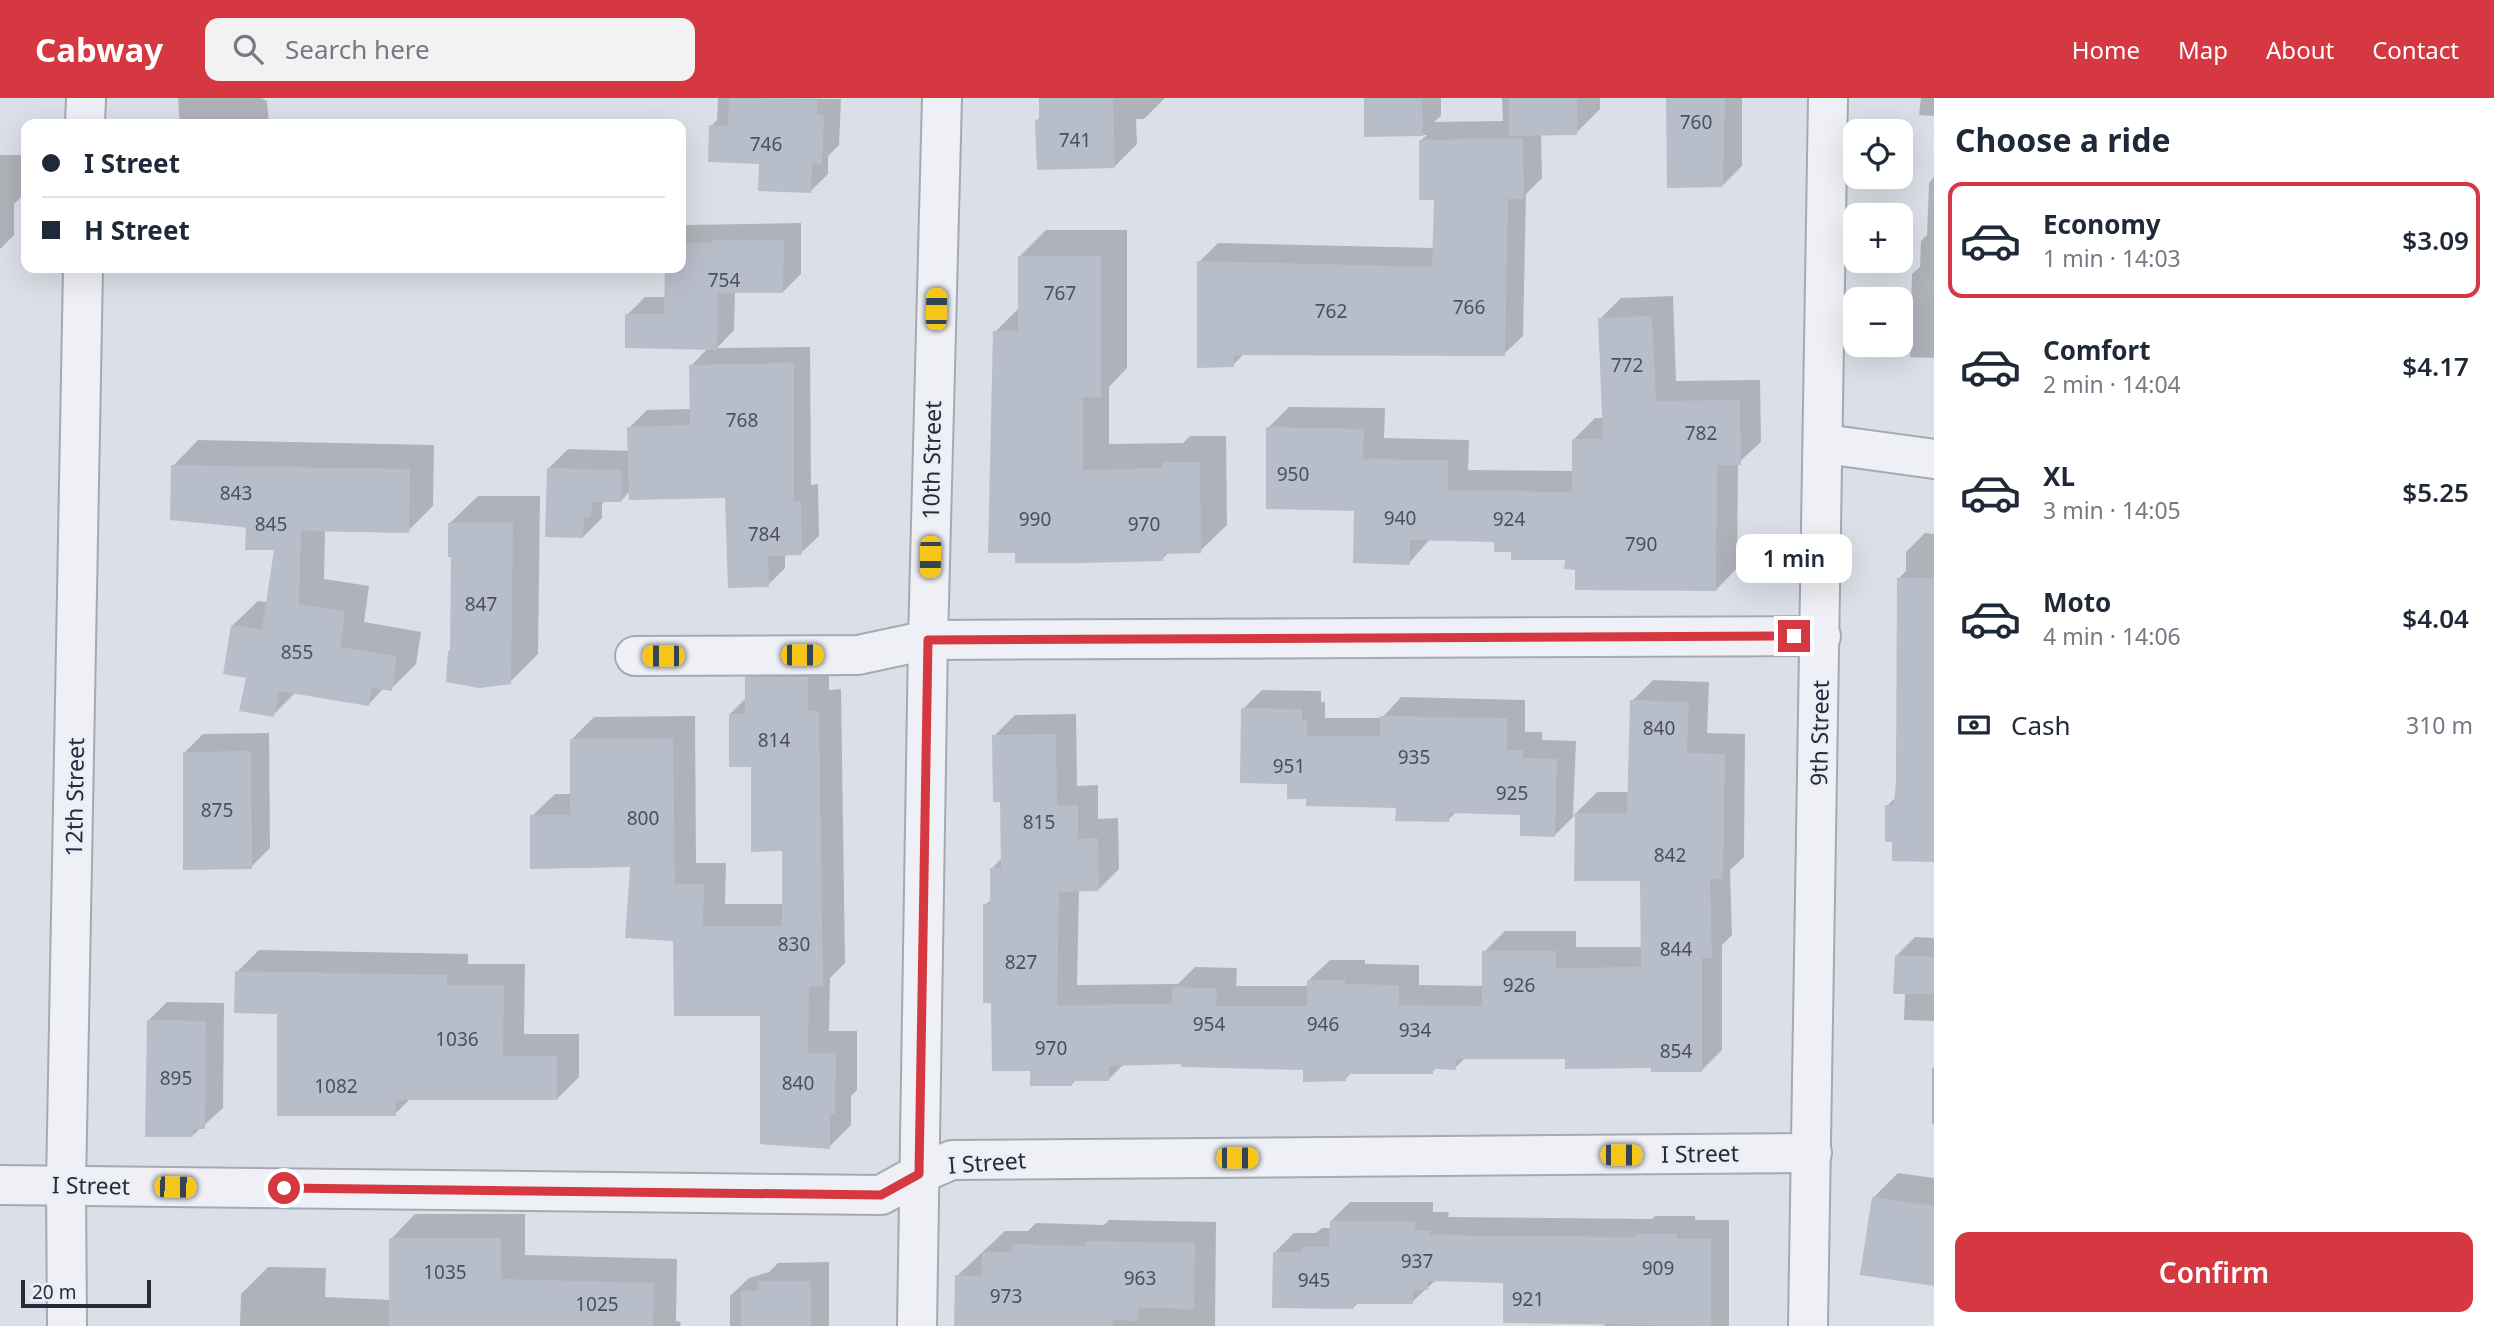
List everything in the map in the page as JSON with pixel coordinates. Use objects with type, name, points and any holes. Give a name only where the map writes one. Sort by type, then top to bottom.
[{"type":"street","points":[[85,119],[86,98]]},
{"type":"street","name":"10th Street","points":[[917,1326],[928,640],[942,98]]},
{"type":"street","name":"9th Street","points":[[1808,1326],[1825,444],[1828,98]]},
{"type":"street","name":"12th Street","points":[[67,1326],[66,1186],[83,273]]},
{"type":"street","points":[[1825,444],[1934,459]]},
{"type":"street","points":[[635,656],[858,655],[928,640],[1821,636]]},
{"type":"street","name":"I Street","points":[[0,1185],[881,1195],[952,1160],[1812,1153]]},
{"type":"building","points":[[729,98],[817,100],[817,115],[824,115],[822,164],[812,163],[811,193],[758,191],[759,164],[708,162],[709,125],[728,126]]},
{"type":"building","points":[[1039,98],[1113,98],[1115,168],[1037,170],[1035,120],[1039,120]]},
{"type":"building","points":[[1364,98],[1422,98],[1423,136],[1364,137]]},
{"type":"building","points":[[1509,98],[1577,98],[1577,135],[1509,136]]},
{"type":"building","points":[[1666,98],[1725,98],[1723,187],[1667,188]]},
{"type":"building","points":[[1523,138],[1524,199],[1508,199],[1505,356],[1234,355],[1234,367],[1197,368],[1197,261],[1432,267],[1434,200],[1419,200],[1419,140]]},
{"type":"building","points":[[713,240],[784,240],[783,293],[718,293],[717,350],[625,348],[625,314],[664,314],[665,273],[686,273],[686,243],[713,243]]},
{"type":"building","points":[[1018,256],[1101,256],[1101,397],[1083,397],[1083,470],[1162,468],[1162,462],[1200,462],[1201,553],[1163,554],[1163,561],[1015,563],[1015,553],[988,553],[993,331],[1018,331]]},
{"type":"building","points":[[1652,316],[1656,401],[1740,400],[1741,465],[1717,465],[1716,591],[1575,590],[1575,570],[1564,569],[1565,560],[1511,560],[1511,552],[1494,552],[1494,542],[1410,540],[1410,565],[1353,563],[1354,511],[1266,509],[1266,427],[1364,429],[1363,459],[1448,460],[1448,490],[1572,492],[1572,439],[1603,439],[1598,318]]},
{"type":"building","points":[[794,363],[794,501],[801,501],[802,555],[768,556],[769,587],[728,588],[725,498],[629,500],[627,427],[690,425],[689,365]]},
{"type":"building","points":[[171,465],[410,469],[409,533],[301,531],[299,604],[345,611],[340,647],[397,656],[392,691],[372,688],[369,706],[279,691],[274,717],[239,711],[246,678],[223,674],[231,625],[262,630],[274,550],[245,550],[246,528],[170,520]]},
{"type":"building","points":[[547,468],[622,470],[621,502],[592,502],[591,517],[584,517],[583,538],[545,537]]},
{"type":"building","points":[[448,523],[513,523],[511,684],[479,688],[446,682],[450,651],[451,557],[448,557]]},
{"type":"building","points":[[1897,578],[1934,578],[1934,862],[1892,861],[1892,842],[1885,842],[1885,805],[1894,805],[1896,782]]},
{"type":"building","points":[[745,677],[808,677],[808,711],[819,711],[823,987],[809,987],[808,1053],[836,1053],[835,1114],[830,1114],[830,1149],[760,1144],[760,1016],[674,1016],[673,941],[625,938],[630,867],[530,869],[530,815],[570,815],[570,739],[673,738],[675,884],[704,884],[703,926],[782,926],[782,851],[751,852],[751,767],[729,767],[729,714],[745,714]]},
{"type":"building","points":[[1630,700],[1689,702],[1687,753],[1725,754],[1723,879],[1710,879],[1712,958],[1702,958],[1702,1072],[1651,1072],[1651,1068],[1565,1069],[1565,1059],[1456,1059],[1456,1070],[1433,1069],[1433,1074],[1346,1074],[1346,1081],[1303,1082],[1303,1070],[1181,1067],[1181,1064],[1109,1066],[1109,1081],[1072,1081],[1072,1086],[1030,1086],[1030,1071],[992,1071],[991,1003],[983,1003],[983,904],[990,905],[990,868],[1001,868],[1000,802],[993,802],[992,735],[1056,734],[1057,806],[1078,805],[1078,839],[1098,838],[1099,891],[1059,892],[1057,1005],[1172,1004],[1172,987],[1217,988],[1216,1006],[1307,1006],[1307,980],[1345,980],[1345,984],[1399,985],[1399,1005],[1482,1006],[1482,951],[1556,951],[1556,968],[1641,967],[1640,881],[1574,881],[1575,813],[1627,813]]},
{"type":"building","points":[[1241,708],[1302,709],[1302,720],[1307,720],[1307,736],[1380,736],[1380,716],[1507,718],[1507,750],[1523,750],[1523,758],[1557,759],[1555,837],[1520,836],[1520,815],[1449,813],[1449,822],[1395,821],[1396,808],[1306,806],[1306,799],[1287,799],[1287,784],[1240,783]]},
{"type":"building","points":[[251,751],[252,869],[183,870],[183,752]]},
{"type":"building","points":[[1895,955],[1934,957],[1934,994],[1893,994]]},
{"type":"building","points":[[235,971],[447,975],[447,985],[504,985],[503,1056],[557,1056],[557,1100],[396,1100],[396,1116],[277,1116],[277,1014],[234,1013]]},
{"type":"building","points":[[147,1020],[206,1021],[205,1129],[193,1129],[193,1137],[145,1137]]},
{"type":"building","points":[[1872,1197],[1934,1206],[1934,1286],[1860,1275]]},
{"type":"building","points":[[1330,1221],[1415,1221],[1415,1230],[1430,1231],[1430,1235],[1635,1237],[1635,1234],[1677,1234],[1677,1239],[1711,1239],[1711,1326],[1503,1323],[1503,1283],[1428,1281],[1428,1290],[1414,1290],[1413,1304],[1354,1304],[1354,1309],[1272,1308],[1273,1252],[1301,1252],[1301,1247],[1329,1247]]},
{"type":"building","points":[[389,1238],[501,1238],[501,1279],[654,1283],[653,1326],[389,1326]]},
{"type":"building","points":[[1086,1241],[1195,1243],[1194,1309],[1139,1308],[1138,1321],[1113,1320],[1113,1326],[954,1326],[955,1275],[981,1276],[982,1252],[1012,1252],[1013,1244],[1085,1246]]},
{"type":"building","points":[[757,1281],[811,1281],[811,1326],[741,1326],[741,1291],[757,1291]]},
{"type":"route","points":[[284,1188],[881,1195],[919,1174],[928,640],[1794,636]]}]
